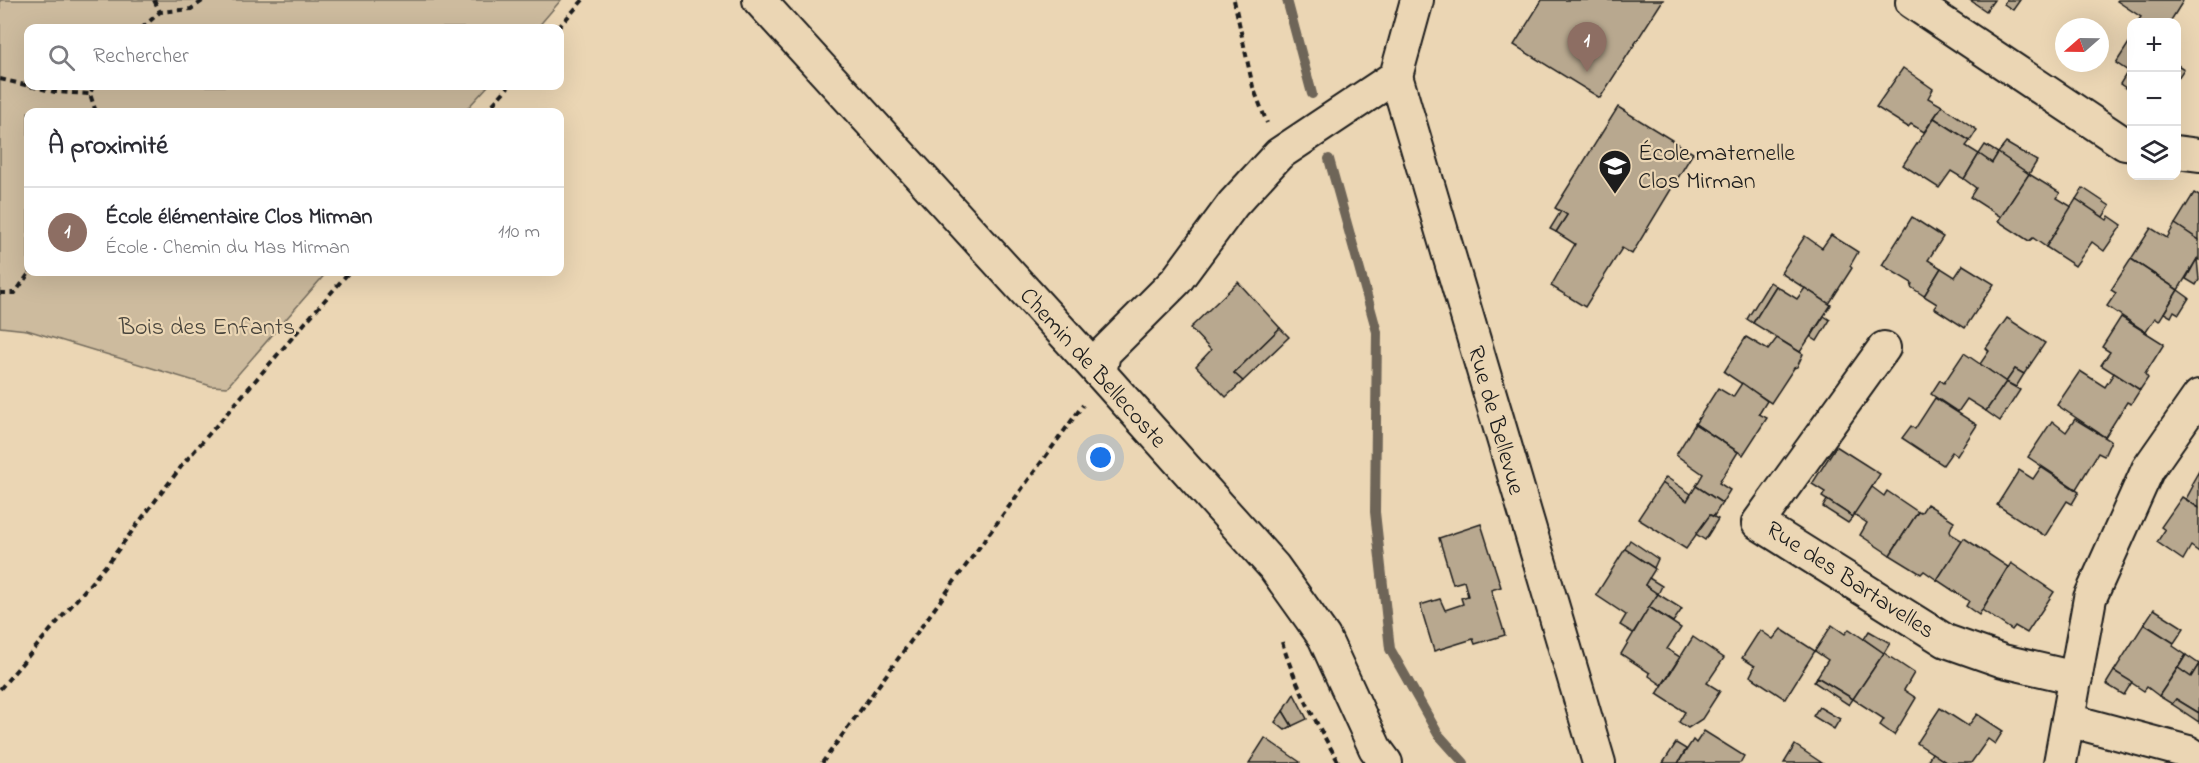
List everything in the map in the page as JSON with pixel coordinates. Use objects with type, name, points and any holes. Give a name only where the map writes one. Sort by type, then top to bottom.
[{"type":"street","name":"Chemin de Bellecoste","points":[[759,0],[1100,373],[1280,576],[1324,637],[1375,748],[1386,763]]},
{"type":"street","points":[[1100,373],[1104,353],[1176,281],[1233,204],[1279,154],[1396,76],[1418,0]]},
{"type":"street","points":[[1912,2],[2127,144]]},
{"type":"street","name":"Rue de Bellevue","points":[[1396,76],[1599,763]]},
{"type":"street","points":[[2181,153],[2199,155]]},
{"type":"street","name":"Rue des Bartavelles","points":[[1884,348],[1758,523],[1946,641],[2003,662],[2076,678]]},
{"type":"street","points":[[2061,763],[2090,598],[2148,469],[2197,403]]},
{"type":"street","points":[[2068,720],[2188,752],[2199,759]]},
{"type":"path","points":[[154,0],[160,12]]},
{"type":"path","points":[[146,24],[160,12],[191,9],[204,0]]},
{"type":"path","points":[[562,24],[583,0]]},
{"type":"path","points":[[1234,0],[1253,87],[1279,154]]},
{"type":"path","points":[[0,85],[1,79],[24,85]]},
{"type":"path","points":[[47,90],[90,94]]},
{"type":"path","points":[[92,90],[90,94],[95,108]]},
{"type":"path","points":[[490,108],[505,90]]},
{"type":"path","points":[[0,293],[15,293],[27,276]]},
{"type":"path","points":[[0,689],[108,563],[184,463],[345,276]]},
{"type":"path","points":[[822,763],[1093,390],[1100,373]]},
{"type":"green space","name":"Bois des Enfants","points":[[0,0],[561,0],[540,24],[24,24],[24,90],[484,90],[468,108],[24,108],[24,276],[324,276],[227,387],[211,386],[27,330],[0,327]]},
{"type":"building","points":[[1542,0],[1663,0],[1600,98],[1514,45]]},
{"type":"building","points":[[1970,0],[1994,0],[1986,11]]},
{"type":"building","points":[[2006,0],[2020,0],[2013,10],[2004,4]]},
{"type":"building","points":[[2117,1],[2183,1],[2172,18],[2140,18]]},
{"type":"building","points":[[2127,46],[2127,70],[2116,63]]},
{"type":"building","points":[[1903,68],[1933,89],[1928,98],[1942,106],[1924,132],[1911,124],[1908,127],[1876,107]]},
{"type":"building","points":[[2127,73],[2127,89],[2120,84]]},
{"type":"building","points":[[1942,106],[1977,130],[1970,141],[1934,118]]},
{"type":"building","name":"École maternelle Clos Mirman","points":[[1618,107],[1693,153],[1632,254],[1622,248],[1585,307],[1551,286],[1575,244],[1556,232],[1567,215],[1555,208]]},
{"type":"building","points":[[1934,118],[1970,141],[1966,146],[1979,154],[1964,179],[1951,171],[1939,188],[1903,165]]},
{"type":"building","points":[[2006,143],[2037,161],[2029,174],[1998,153]]},
{"type":"building","points":[[1985,145],[1998,153],[1992,163],[1979,154]]},
{"type":"building","points":[[1998,153],[2029,174],[2001,217],[1970,197],[1976,188],[1964,179],[1979,154],[1992,163]]},
{"type":"building","points":[[2029,174],[2060,193],[2057,198],[2072,207],[2046,247],[2033,238],[2029,241],[1998,221]]},
{"type":"building","points":[[2083,188],[2110,206],[2103,217],[2076,199]]},
{"type":"building","points":[[2194,193],[2199,196],[2199,240],[2175,224]]},
{"type":"building","points":[[2076,199],[2107,220],[2109,216],[2122,225],[2104,251],[2092,242],[2075,266],[2046,247]]},
{"type":"building","points":[[1561,211],[1567,215],[1556,232],[1550,229]]},
{"type":"building","points":[[1912,217],[1943,237],[1928,260],[1941,268],[1924,296],[1911,287],[1912,283],[1882,265]]},
{"type":"building","points":[[2175,224],[2199,240],[2199,260],[2197,259],[2178,290],[2131,259],[2151,228],[2167,238]]},
{"type":"building","points":[[1831,235],[1858,252],[1850,266],[1852,268],[1829,304],[1781,273],[1805,236],[1822,248]]},
{"type":"building","points":[[2131,259],[2178,290],[2159,321],[2155,318],[2146,332],[2107,306],[2116,293],[2111,290]]},
{"type":"building","points":[[2197,259],[2199,280],[2196,285],[2186,279]]},
{"type":"building","points":[[1963,265],[1994,284],[1965,328],[1934,308],[1937,304],[1924,296],[1941,268],[1955,277]]},
{"type":"building","points":[[1238,282],[1280,328],[1234,373],[1243,381],[1226,397],[1196,366],[1211,350],[1190,328]]},
{"type":"building","points":[[1770,282],[1776,286],[1753,323],[1747,319]]},
{"type":"building","points":[[1776,286],[1797,299],[1805,288],[1831,305],[1800,352],[1753,323]]},
{"type":"building","points":[[2178,290],[2189,298],[2179,314],[2174,311],[2171,317],[2164,313]]},
{"type":"building","points":[[1824,316],[1830,320],[1817,341],[1811,337]]},
{"type":"building","points":[[2121,317],[2164,344],[2145,374],[2148,378],[2140,390],[2101,365],[2110,352],[2102,347]]},
{"type":"building","points":[[2007,318],[2045,343],[2024,374],[2015,369],[2006,382],[1980,364],[1989,351],[1986,348]]},
{"type":"building","points":[[1280,328],[1289,337],[1243,381],[1234,373]]},
{"type":"building","points":[[1746,337],[1768,350],[1777,338],[1803,354],[1797,367],[1794,368],[1771,403],[1724,372]]},
{"type":"building","points":[[1964,353],[2006,382],[1986,411],[1967,399],[1958,412],[1931,394],[1940,380],[1944,383]]},
{"type":"building","points":[[2015,369],[2024,374],[2016,387],[2006,382]]},
{"type":"building","points":[[2080,371],[2105,387],[2114,373],[2140,390],[2131,404],[2127,402],[2105,437],[2057,405]]},
{"type":"building","points":[[2006,382],[2020,390],[2000,421],[1986,411]]},
{"type":"building","points":[[1742,383],[1767,401],[1759,414],[1767,418],[1743,455],[1695,424],[1718,388],[1733,397]]},
{"type":"building","points":[[1935,398],[1977,425],[1957,456],[1952,452],[1943,465],[1902,438],[1911,426],[1915,429]]},
{"type":"building","points":[[2075,419],[2111,441],[2104,456],[2098,453],[2076,489],[2028,457],[2052,421],[2066,432]]},
{"type":"building","points":[[1695,424],[1738,452],[1719,483],[1730,490],[1722,503],[1696,486],[1703,474],[1676,455]]},
{"type":"building","points":[[1836,446],[1880,474],[1853,517],[1822,497],[1825,492],[1812,484]]},
{"type":"building","points":[[2041,467],[2079,492],[2072,504],[2067,501],[2045,536],[1997,505],[2019,470],[2033,479]]},
{"type":"building","points":[[2199,471],[2199,508],[2186,499]]},
{"type":"building","points":[[1666,477],[1691,494],[1687,501],[1662,483]]},
{"type":"building","points":[[1662,483],[1687,501],[1696,486],[1722,503],[1714,516],[1710,515],[1686,549],[1638,519]]},
{"type":"building","points":[[1872,487],[1884,496],[1887,491],[1918,512],[1890,555],[1860,535],[1867,523],[1854,514]]},
{"type":"building","points":[[2182,497],[2199,508],[2199,552],[2191,546],[2183,560],[2157,542],[2165,530],[2161,527]]},
{"type":"building","points":[[1827,500],[1853,517],[1848,523],[1823,507]]},
{"type":"building","points":[[1927,504],[1954,521],[1950,530],[1951,534],[1963,541],[1937,580],[1924,571],[1921,574],[1890,555],[1918,512],[1921,513]]},
{"type":"building","points":[[1710,515],[1718,519],[1705,540],[1696,534]]},
{"type":"building","points":[[1481,524],[1501,587],[1491,590],[1505,635],[1475,644],[1473,639],[1434,651],[1420,605],[1440,599],[1445,610],[1463,604],[1461,598],[1468,596],[1464,581],[1453,584],[1439,538]]},
{"type":"building","points":[[1964,538],[2008,567],[1979,615],[1966,606],[1969,601],[1937,580]]},
{"type":"building","points":[[1630,540],[1658,559],[1654,568],[1625,549]]},
{"type":"building","points":[[1625,549],[1655,569],[1645,585],[1658,594],[1633,633],[1620,625],[1626,615],[1596,595]]},
{"type":"building","points":[[2011,563],[2054,592],[2027,633],[2015,626],[2012,630],[1982,610]]},
{"type":"building","points":[[1649,578],[1662,586],[1658,594],[1645,585]]},
{"type":"building","points":[[1658,594],[1682,609],[1673,622],[1649,607]]},
{"type":"building","points":[[1649,607],[1681,628],[1667,649],[1680,657],[1662,685],[1649,676],[1650,673],[1621,654]]},
{"type":"building","points":[[2154,609],[2184,628],[2174,643],[2144,624]]},
{"type":"building","points":[[2144,624],[2174,643],[2173,646],[2186,655],[2159,696],[2147,687],[2144,691],[2114,671]]},
{"type":"building","points":[[1832,625],[1845,634],[1849,629],[1884,653],[1853,699],[1817,677],[1828,660],[1815,651]]},
{"type":"building","points":[[1781,629],[1815,651],[1785,699],[1750,676],[1755,666],[1742,658],[1760,630],[1773,639]]},
{"type":"building","points":[[1869,631],[1890,643],[1884,653],[1864,639]]},
{"type":"building","points":[[1693,637],[1724,658],[1707,683],[1720,691],[1702,719],[1688,728],[1679,722],[1685,712],[1657,694]]},
{"type":"building","points":[[1884,653],[1914,673],[1904,690],[1916,698],[1894,735],[1880,725],[1884,719],[1853,699]]},
{"type":"building","points":[[2186,655],[2199,664],[2191,677],[2178,668]]},
{"type":"building","points":[[2199,664],[2199,713],[2176,699],[2172,704],[2159,696],[2178,668],[2191,677]]},
{"type":"building","points":[[2114,671],[2132,682],[2124,695],[2106,684]]},
{"type":"building","points":[[1817,677],[1853,699],[1849,705],[1814,682]]},
{"type":"building","points":[[1294,694],[1307,719],[1292,726],[1283,711]]},
{"type":"building","points":[[2176,699],[2199,713],[2199,722],[2172,704]]},
{"type":"building","points":[[1819,707],[1840,719],[1834,729],[1813,716]]},
{"type":"building","points":[[1940,708],[1968,726],[1977,714],[2003,731],[1995,744],[1988,739],[1971,763],[1947,763],[1917,743]]},
{"type":"building","points":[[1283,711],[1292,726],[1285,730],[1275,722]]},
{"type":"building","points":[[1704,731],[1744,756],[1740,763],[1678,763],[1693,740],[1696,743]]},
{"type":"building","points":[[1265,738],[1300,762],[1249,763]]},
{"type":"building","points":[[1676,743],[1686,749],[1678,763],[1663,763]]},
{"type":"building","points":[[1795,745],[1822,763],[1784,763]]},
{"type":"building","points":[[1932,753],[1947,763],[1926,763]]},
{"type":"waterway","points":[[1287,0],[1312,94]]},
{"type":"waterway","points":[[1329,159],[1377,332],[1375,512],[1390,649],[1438,734],[1464,763]]},
{"type":"place","name":"École élémentaire Clos Mirman","points":[[1587,72]]},
{"type":"place","name":"École maternelle Clos Mirman","points":[[1615,195]]}]
